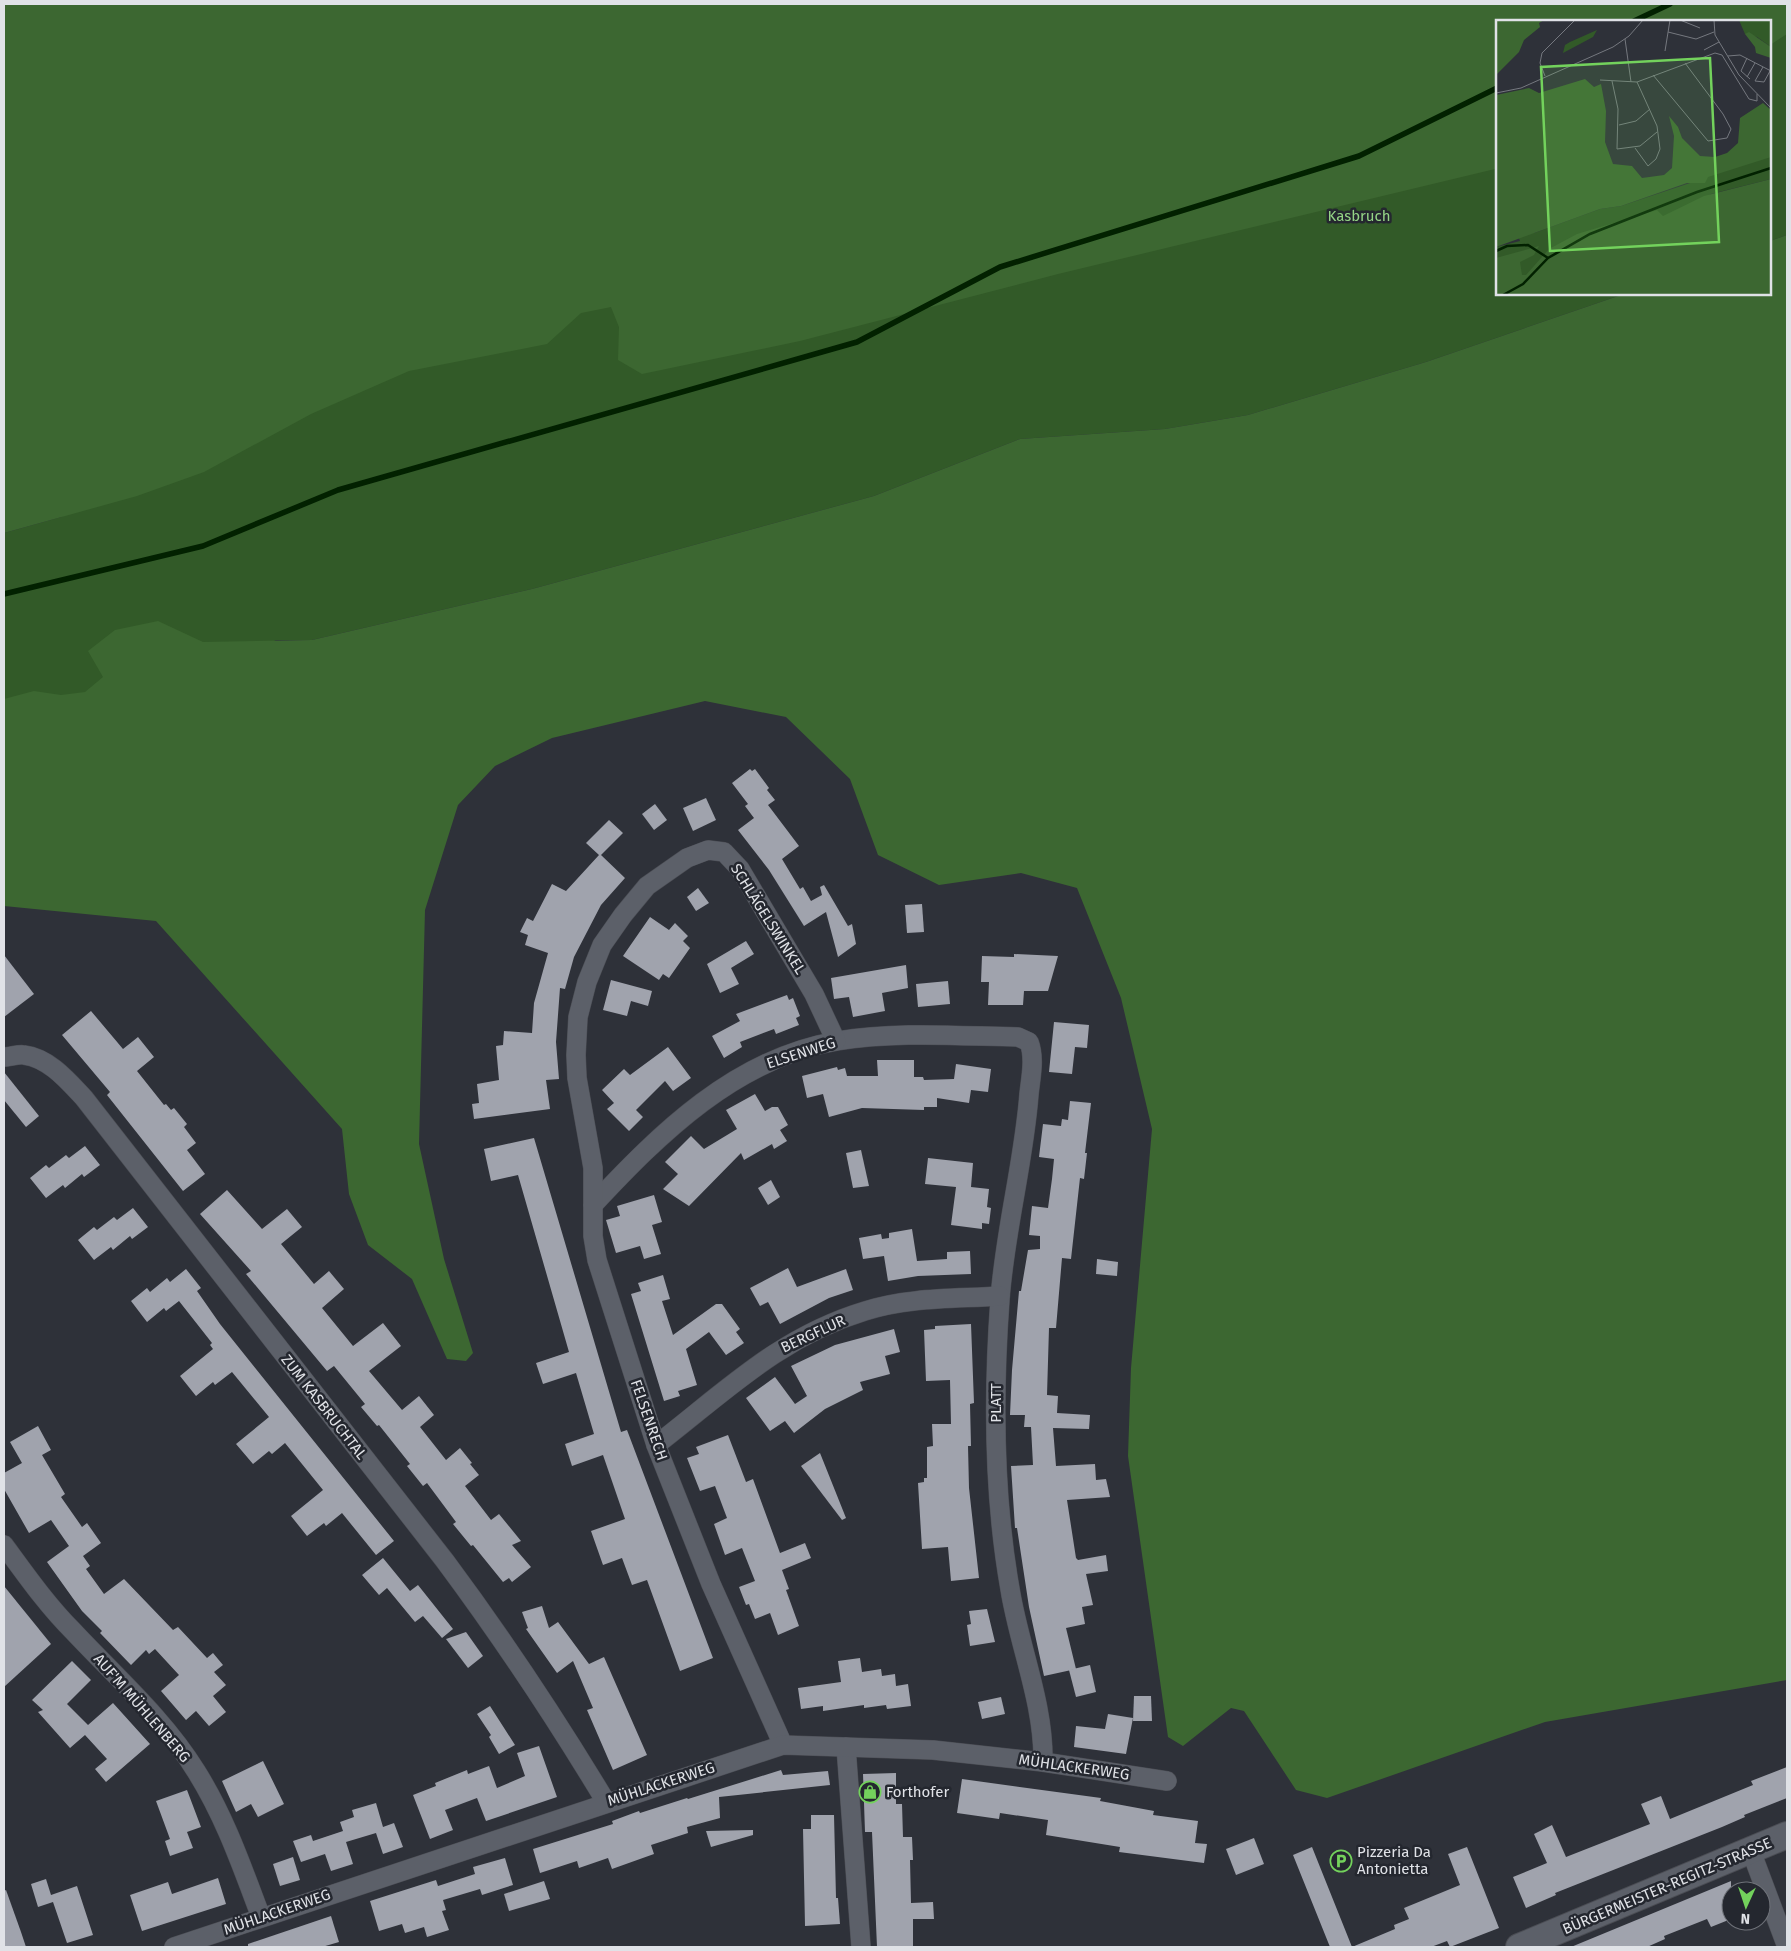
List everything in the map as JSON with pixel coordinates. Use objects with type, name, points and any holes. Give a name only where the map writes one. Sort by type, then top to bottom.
[{"type":"street","name":"SCHLÄGELSWINKEL","points":[[577,1078],[578,1017],[586,982],[602,945],[647,886],[687,858],[708,850],[724,852],[740,869],[810,986],[836,1041]]},
{"type":"street","name":"ELSENWEG","points":[[594,1205],[667,1130],[722,1088],[782,1056],[836,1041],[907,1035],[1018,1037],[1028,1042]]},
{"type":"street","name":"PLATT","points":[[1028,1042],[1033,1053],[1028,1111],[1000,1296],[996,1408],[997,1465],[1001,1528],[1010,1589],[1042,1725],[1043,1762]]},
{"type":"street","name":"ZUM KASBRUCHTAL","points":[[4,1057],[24,1055],[42,1062],[62,1075],[84,1098],[446,1561],[502,1639],[570,1742],[606,1802]]},
{"type":"street","name":"FELSENRECH","points":[[577,1078],[593,1168],[593,1236],[597,1260],[656,1445],[711,1584],[783,1746]]},
{"type":"street","name":"BERGFLUR","points":[[656,1445],[774,1352],[818,1328],[866,1310],[918,1300],[1000,1296]]},
{"type":"street","name":"AUF'M MÜHLENBERG","points":[[4,1545],[42,1597],[134,1695],[195,1770],[216,1804],[233,1841],[262,1917]]},
{"type":"street","name":"MÜHLACKERWEG","points":[[174,1947],[606,1802],[783,1746],[846,1746],[933,1750],[1043,1762],[1168,1781]]},
{"type":"street","points":[[846,1746],[861,1947]]},
{"type":"street","name":"BÜRGERMEISTER-REGITZ-STRASSE","points":[[1518,1947],[1787,1835]]},
{"type":"street","points":[[1751,1851],[1787,1947]]},
{"type":"green space","points":[[4,4],[1787,4],[1787,34],[1771,44],[1771,20],[1496,20],[1495,169],[1058,274],[800,341],[642,374],[618,360],[619,327],[611,307],[581,313],[547,344],[409,371],[311,414],[204,472],[137,496],[4,533]]},
{"type":"green space","points":[[1787,4],[1787,235],[1771,241],[1771,20],[1532,20]]},
{"type":"green space","name":"Kasbruch","points":[[1496,27],[1496,295],[1621,295],[1426,362],[1248,415],[1165,429],[1020,439],[874,496],[532,589],[312,640],[276,640],[4,765],[4,533],[61,517],[329,365]]},
{"type":"green space","points":[[1787,235],[1787,1680],[1545,1722],[1327,1798],[1296,1790],[1244,1711],[1231,1708],[1183,1746],[1168,1737],[1128,1456],[1131,1368],[1152,1129],[1121,998],[1077,888],[1021,873],[939,885],[878,855],[850,779],[786,717],[705,701],[552,738],[495,766],[458,805],[425,910],[419,1144],[444,1259],[473,1353],[466,1361],[447,1359],[412,1279],[368,1245],[349,1194],[342,1129],[156,921],[4,906],[4,699],[34,691],[61,695],[85,692],[103,677],[88,651],[115,630],[158,621],[203,642],[312,640],[532,589],[874,496],[1020,439],[1165,429],[1248,415],[1426,362],[1621,295],[1771,295],[1771,241]]},
{"type":"building","points":[[750,769],[752,771],[755,769],[769,788],[767,790],[775,800],[768,805],[799,846],[782,859],[800,889],[803,887],[811,901],[822,895],[820,887],[824,885],[848,926],[852,924],[856,944],[838,957],[826,912],[804,926],[769,870],[738,830],[754,818],[745,806],[748,804],[732,783]]},
{"type":"building","points":[[706,798],[716,820],[693,831],[683,808]]},
{"type":"building","points":[[655,804],[667,820],[654,830],[642,814]]},
{"type":"building","points":[[609,820],[623,833],[601,855],[625,878],[601,905],[574,957],[565,989],[560,988],[556,1042],[559,1079],[546,1080],[550,1109],[474,1119],[472,1104],[479,1103],[477,1084],[499,1080],[496,1046],[503,1045],[504,1031],[532,1033],[534,1003],[548,953],[525,945],[528,935],[520,932],[527,918],[533,921],[552,884],[566,891],[599,855],[586,843]]},
{"type":"building","points":[[698,888],[709,903],[696,911],[687,897]]},
{"type":"building","points":[[922,904],[924,932],[907,933],[905,905]]},
{"type":"building","points":[[650,917],[669,930],[675,923],[688,936],[683,941],[690,948],[669,978],[663,974],[659,980],[623,956]]},
{"type":"building","points":[[746,941],[754,954],[731,968],[739,984],[720,993],[707,964]]},
{"type":"building","points":[[1014,954],[1058,956],[1048,991],[1024,991],[1023,1005],[988,1005],[989,982],[981,982],[982,956],[1014,957]]},
{"type":"building","points":[[4,955],[34,994],[4,1017]]},
{"type":"building","points":[[906,965],[908,988],[882,993],[885,1011],[853,1017],[849,997],[834,999],[831,978]]},
{"type":"building","points":[[611,980],[652,991],[648,1006],[631,1001],[627,1016],[603,1010]]},
{"type":"building","points":[[948,981],[950,1004],[918,1007],[916,984]]},
{"type":"building","points":[[787,995],[789,1000],[793,998],[800,1016],[796,1018],[799,1025],[776,1034],[774,1029],[740,1042],[742,1047],[724,1058],[712,1036],[740,1021],[736,1014]]},
{"type":"building","points":[[91,1011],[123,1049],[138,1037],[154,1057],[137,1071],[164,1105],[166,1104],[171,1110],[174,1108],[187,1124],[184,1127],[196,1143],[187,1150],[205,1174],[183,1191],[107,1095],[110,1092],[62,1035]]},
{"type":"building","points":[[1054,1022],[1089,1025],[1087,1048],[1075,1047],[1072,1074],[1049,1072]]},
{"type":"building","points":[[668,1047],[691,1078],[673,1091],[665,1081],[636,1110],[643,1117],[629,1131],[607,1109],[614,1103],[602,1090],[624,1069],[630,1075]]},
{"type":"building","points":[[877,1060],[914,1060],[914,1077],[923,1077],[924,1080],[954,1079],[956,1064],[991,1069],[988,1092],[971,1090],[969,1103],[937,1098],[937,1107],[924,1107],[924,1110],[862,1108],[829,1117],[823,1094],[807,1098],[802,1076],[837,1067],[838,1070],[845,1068],[847,1076],[878,1076]]},
{"type":"building","points":[[4,1072],[39,1116],[26,1127],[4,1100]]},
{"type":"building","points":[[755,1094],[765,1111],[772,1107],[778,1107],[788,1125],[780,1130],[787,1141],[774,1149],[772,1144],[744,1160],[741,1153],[689,1206],[663,1189],[678,1174],[665,1162],[691,1136],[704,1149],[737,1129],[726,1110]]},
{"type":"building","points":[[1070,1101],[1091,1103],[1084,1179],[1080,1178],[1071,1259],[1062,1258],[1056,1328],[1049,1328],[1047,1395],[1058,1396],[1057,1413],[1090,1415],[1089,1429],[1053,1428],[1056,1466],[1095,1464],[1096,1480],[1106,1479],[1110,1497],[1067,1500],[1076,1558],[1078,1560],[1106,1555],[1108,1571],[1086,1574],[1093,1605],[1082,1607],[1085,1624],[1066,1628],[1076,1669],[1044,1676],[1029,1607],[1017,1528],[1015,1528],[1011,1466],[1033,1465],[1031,1427],[1024,1427],[1025,1415],[1010,1415],[1012,1370],[1019,1291],[1021,1291],[1028,1250],[1040,1249],[1040,1236],[1029,1235],[1032,1206],[1048,1208],[1052,1179],[1054,1159],[1039,1157],[1043,1124],[1061,1126],[1062,1119],[1068,1120]]},
{"type":"building","points":[[534,1138],[621,1432],[627,1430],[713,1658],[680,1671],[647,1580],[632,1585],[622,1558],[603,1565],[591,1531],[625,1519],[603,1455],[572,1466],[565,1444],[594,1434],[576,1373],[543,1384],[536,1363],[569,1352],[518,1175],[491,1181],[484,1149]]},
{"type":"building","points":[[85,1146],[100,1165],[84,1177],[82,1174],[65,1188],[63,1185],[46,1198],[30,1178],[46,1165],[49,1168],[66,1155],[69,1158]]},
{"type":"building","points":[[861,1150],[869,1186],[853,1188],[846,1153]]},
{"type":"building","points":[[928,1158],[973,1163],[971,1187],[989,1189],[987,1207],[991,1208],[989,1224],[982,1223],[982,1229],[951,1225],[956,1187],[925,1184]]},
{"type":"building","points":[[771,1180],[780,1197],[768,1205],[758,1188]]},
{"type":"building","points":[[227,1190],[262,1229],[287,1209],[302,1227],[281,1244],[314,1284],[329,1271],[344,1289],[322,1308],[353,1346],[383,1323],[401,1346],[369,1371],[402,1410],[419,1396],[434,1415],[420,1427],[446,1460],[460,1448],[472,1463],[470,1464],[479,1475],[465,1486],[491,1520],[499,1514],[521,1541],[512,1545],[531,1567],[512,1582],[509,1578],[503,1582],[473,1545],[471,1546],[453,1524],[456,1522],[427,1483],[423,1486],[407,1466],[410,1464],[379,1425],[377,1426],[361,1407],[365,1404],[334,1366],[327,1371],[246,1274],[251,1271],[200,1214]]},
{"type":"building","points":[[654,1195],[662,1222],[652,1225],[661,1254],[644,1259],[640,1246],[616,1253],[606,1220],[620,1216],[617,1206]]},
{"type":"building","points":[[133,1208],[148,1227],[132,1239],[130,1236],[113,1250],[111,1247],[94,1260],[78,1240],[94,1227],[97,1230],[114,1217],[117,1220]]},
{"type":"building","points":[[912,1229],[917,1261],[947,1259],[947,1252],[970,1251],[971,1274],[918,1276],[888,1281],[884,1256],[863,1259],[859,1238],[881,1234],[882,1239],[889,1238],[889,1233]]},
{"type":"building","points":[[1097,1259],[1118,1262],[1117,1276],[1096,1274]]},
{"type":"building","points":[[788,1268],[797,1287],[846,1269],[853,1290],[829,1298],[780,1324],[768,1302],[760,1306],[750,1288]]},
{"type":"building","points":[[186,1269],[201,1288],[197,1291],[220,1324],[394,1541],[376,1555],[342,1513],[326,1526],[324,1523],[307,1536],[291,1516],[323,1490],[285,1443],[272,1454],[269,1451],[253,1464],[236,1444],[269,1417],[232,1372],[215,1385],[213,1382],[196,1396],[180,1376],[213,1349],[210,1345],[212,1343],[179,1301],[166,1311],[164,1308],[147,1322],[131,1301],[147,1288],[150,1292],[167,1278],[170,1282]]},
{"type":"building","points":[[663,1275],[670,1299],[662,1301],[673,1335],[716,1304],[722,1304],[740,1329],[736,1332],[744,1343],[726,1355],[709,1332],[686,1349],[697,1385],[678,1391],[680,1396],[664,1401],[631,1294],[641,1291],[638,1283]]},
{"type":"building","points":[[971,1324],[974,1403],[970,1404],[969,1488],[979,1578],[951,1581],[948,1547],[922,1549],[918,1483],[924,1482],[924,1478],[927,1478],[927,1447],[933,1446],[932,1424],[951,1424],[950,1380],[926,1381],[924,1330],[935,1329],[935,1326]]},
{"type":"building","points":[[894,1329],[900,1352],[885,1356],[890,1374],[860,1382],[863,1390],[825,1409],[794,1433],[785,1421],[770,1431],[746,1398],[775,1377],[795,1404],[807,1396],[791,1366],[835,1345]]},
{"type":"building","points":[[38,1426],[51,1450],[42,1455],[65,1494],[61,1497],[82,1527],[87,1523],[101,1543],[83,1556],[90,1566],[86,1569],[104,1594],[124,1579],[173,1630],[178,1627],[207,1658],[213,1653],[223,1665],[214,1672],[226,1685],[213,1696],[226,1712],[209,1726],[196,1711],[186,1720],[161,1691],[179,1675],[155,1649],[149,1654],[146,1650],[131,1665],[82,1611],[47,1562],[69,1546],[51,1520],[29,1533],[4,1489],[4,1473],[22,1463],[10,1442]]},
{"type":"building","points":[[728,1435],[746,1482],[753,1479],[780,1553],[805,1543],[811,1558],[782,1570],[789,1589],[786,1590],[799,1626],[778,1635],[770,1613],[755,1619],[749,1604],[746,1605],[739,1587],[755,1581],[742,1548],[725,1555],[714,1524],[727,1518],[715,1486],[700,1491],[687,1458],[699,1454],[696,1447]]},
{"type":"building","points":[[820,1453],[846,1518],[842,1520],[801,1466]]},
{"type":"building","points":[[383,1558],[410,1591],[418,1585],[453,1629],[442,1638],[423,1616],[415,1622],[387,1588],[379,1595],[362,1575]]},
{"type":"building","points":[[4,1586],[51,1644],[4,1687]]},
{"type":"building","points":[[542,1606],[549,1628],[558,1622],[589,1664],[604,1657],[647,1755],[613,1770],[587,1710],[593,1708],[573,1661],[557,1673],[526,1629],[528,1628],[522,1612]]},
{"type":"building","points":[[987,1609],[995,1642],[970,1646],[967,1625],[971,1624],[969,1611]]},
{"type":"building","points":[[466,1632],[483,1656],[468,1668],[446,1639]]},
{"type":"building","points":[[860,1658],[862,1672],[881,1669],[882,1676],[895,1674],[896,1686],[908,1684],[911,1706],[887,1709],[886,1705],[864,1708],[864,1705],[823,1711],[823,1706],[801,1709],[798,1688],[841,1682],[838,1661]]},
{"type":"building","points":[[72,1661],[91,1680],[67,1704],[88,1725],[113,1703],[150,1744],[106,1782],[95,1769],[107,1759],[85,1735],[70,1748],[38,1712],[43,1710],[32,1700]]},
{"type":"building","points":[[1090,1665],[1096,1692],[1076,1697],[1069,1670]]},
{"type":"building","points":[[1134,1696],[1151,1696],[1152,1721],[1133,1721]]},
{"type":"building","points":[[1001,1697],[1005,1714],[982,1719],[978,1702]]},
{"type":"building","points":[[490,1706],[515,1745],[499,1754],[489,1737],[491,1735],[477,1714]]},
{"type":"building","points":[[1108,1714],[1133,1718],[1126,1754],[1074,1747],[1076,1726],[1105,1729]]},
{"type":"building","points":[[539,1746],[557,1797],[486,1821],[477,1798],[445,1810],[453,1830],[430,1839],[413,1795],[436,1786],[435,1783],[467,1770],[468,1774],[489,1766],[497,1788],[525,1776],[517,1753]]},
{"type":"building","points":[[263,1761],[284,1804],[258,1817],[251,1804],[236,1812],[222,1781]]},
{"type":"building","points":[[1787,1767],[1787,1798],[1744,1815],[1745,1817],[1722,1827],[1555,1893],[1556,1895],[1526,1908],[1513,1877],[1547,1863],[1534,1834],[1552,1825],[1566,1857],[1650,1824],[1641,1804],[1661,1796],[1670,1819],[1753,1785],[1751,1781]]},
{"type":"building","points":[[781,1770],[783,1775],[828,1771],[830,1785],[719,1797],[720,1818],[687,1827],[688,1833],[651,1845],[654,1854],[612,1869],[608,1858],[579,1868],[577,1861],[540,1873],[533,1849],[613,1824],[612,1821],[639,1811],[640,1813]]},
{"type":"building","points":[[896,1773],[896,1804],[902,1804],[903,1837],[912,1837],[913,1860],[910,1860],[911,1903],[933,1902],[934,1919],[913,1919],[913,1947],[877,1947],[872,1832],[865,1832],[863,1774]]},
{"type":"building","points":[[962,1779],[1101,1798],[1100,1801],[1154,1811],[1153,1815],[1198,1821],[1195,1843],[1207,1844],[1204,1863],[1119,1852],[1120,1847],[1046,1835],[1048,1820],[1000,1813],[999,1819],[957,1813]]},
{"type":"building","points":[[187,1790],[201,1827],[187,1832],[193,1848],[170,1856],[165,1841],[170,1839],[156,1801]]},
{"type":"building","points":[[376,1803],[383,1827],[394,1823],[403,1847],[383,1854],[376,1833],[346,1842],[353,1864],[331,1871],[325,1854],[301,1862],[293,1841],[311,1835],[313,1841],[343,1831],[340,1822],[354,1817],[352,1810]]},
{"type":"building","points":[[811,1815],[834,1815],[836,1898],[838,1898],[840,1924],[805,1926],[803,1829],[811,1829]]},
{"type":"building","points":[[753,1830],[753,1835],[711,1847],[706,1831]]},
{"type":"building","points":[[1254,1838],[1264,1864],[1236,1875],[1226,1849]]},
{"type":"building","points":[[1312,1847],[1352,1947],[1330,1947],[1293,1855]]},
{"type":"building","points":[[1467,1847],[1499,1928],[1450,1947],[1447,1941],[1431,1947],[1352,1947],[1395,1929],[1394,1925],[1409,1919],[1404,1908],[1460,1885],[1448,1854]]},
{"type":"building","points":[[293,1857],[300,1880],[280,1886],[273,1864]]},
{"type":"building","points":[[505,1858],[513,1885],[482,1895],[480,1889],[443,1900],[446,1910],[442,1911],[449,1930],[427,1937],[424,1927],[405,1933],[402,1924],[379,1931],[370,1901],[436,1880],[438,1886],[475,1874],[473,1867]]},
{"type":"building","points":[[218,1878],[226,1904],[142,1931],[130,1895],[168,1882],[172,1894]]},
{"type":"building","points":[[46,1879],[51,1895],[77,1886],[93,1935],[67,1943],[53,1902],[38,1907],[31,1884]]},
{"type":"building","points":[[544,1881],[550,1899],[509,1911],[504,1894]]},
{"type":"building","points":[[1721,1885],[1721,1923],[1711,1927],[1707,1919],[1664,1936],[1665,1939],[1647,1947],[1571,1947]]},
{"type":"building","points":[[6,1890],[26,1947],[4,1947],[4,1891]]},
{"type":"building","points":[[331,1916],[339,1942],[322,1947],[248,1947],[248,1944]]},
{"type":"waterway","points":[[1636,20],[1670,4]]},
{"type":"waterway","points":[[4,594],[203,546],[338,490],[857,342],[1000,267],[1359,156],[1496,88]]},
{"type":"place","name":"Forthofer","points":[[870,1792]]},
{"type":"place","name":"Pizzeria Da Antonietta","points":[[1341,1861]]}]
